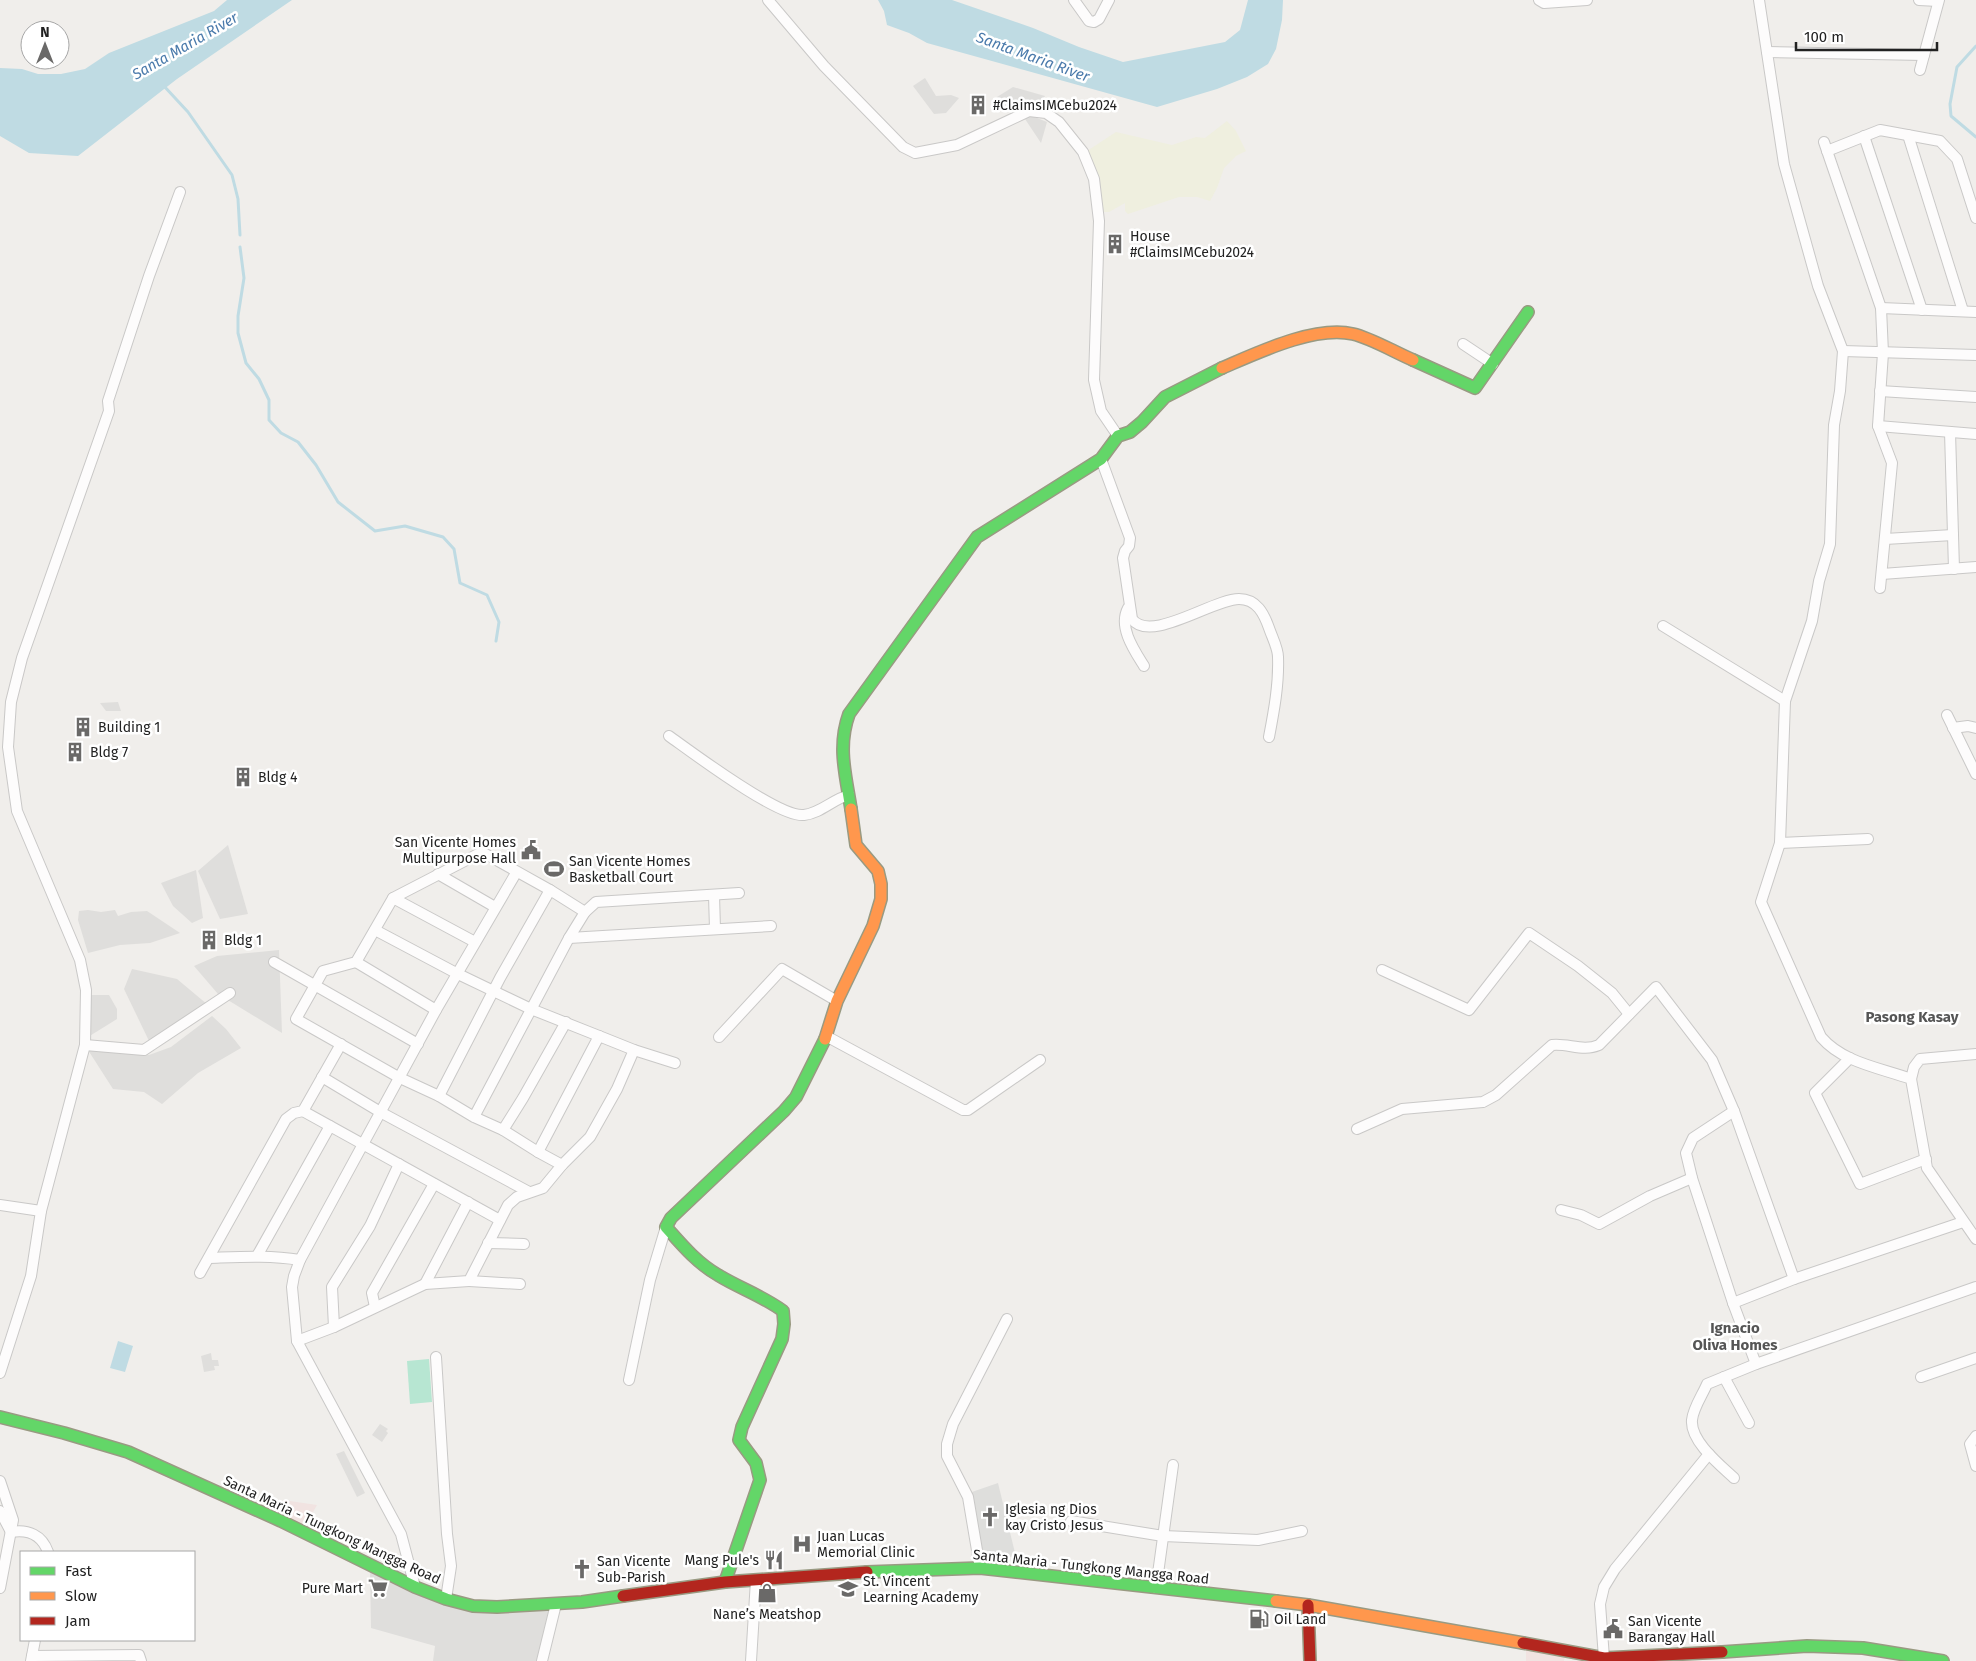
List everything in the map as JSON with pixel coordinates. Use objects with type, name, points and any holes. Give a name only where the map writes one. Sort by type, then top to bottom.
[{"type":"main road","points":[[725,1582],[760,1480],[760,1470],[757,1462],[739,1440],[742,1426],[782,1339],[783,1312],[770,1300],[712,1272],[693,1256],[666,1227],[671,1218],[784,1111],[796,1097],[826,1036],[837,1001],[873,926],[881,898],[881,884],[878,871],[862,849],[856,845],[842,749],[843,730],[850,714],[978,537],[1101,459],[1118,436],[1130,432],[1142,422],[1164,397],[1223,368],[1290,340],[1334,332],[1354,334],[1475,388],[1528,312]]},
{"type":"main road","name":"Santa Maria - Tungkong Mangga Road","points":[[0,1417],[128,1452],[290,1525],[415,1587],[446,1599],[473,1606],[497,1607],[556,1604],[725,1582],[980,1568],[1308,1605],[1604,1658],[1807,1646],[1863,1648],[1943,1661]]},
{"type":"main road","points":[[1308,1605],[1310,1661]]},
{"type":"street","points":[[768,0],[824,66],[902,147],[915,153],[957,145],[1029,112],[1046,113],[1059,122],[1083,152],[1094,180],[1099,221],[1094,380],[1101,411],[1118,436]]},
{"type":"street","points":[[1074,0],[1089,21],[1094,22],[1099,19],[1109,0]]},
{"type":"street","points":[[1539,0],[1544,3],[1587,0]]},
{"type":"street","points":[[1759,0],[1784,164],[1818,286],[1843,351],[1840,391],[1834,425],[1830,544],[1819,581],[1812,621],[1785,701],[1780,843],[1762,894],[1761,902],[1821,1037],[1830,1047],[1850,1058],[1911,1079]]},
{"type":"street","points":[[1920,0],[1938,1],[1920,70]]},
{"type":"street","points":[[1767,52],[1924,55]]},
{"type":"street","points":[[1880,588],[1892,463],[1878,426],[1883,352],[1881,308],[1825,146],[1880,130],[1940,141],[1956,159],[1976,218]]},
{"type":"street","points":[[1908,135],[1963,311]]},
{"type":"street","points":[[1864,136],[1922,310]]},
{"type":"street","points":[[0,1373],[32,1276],[41,1212],[85,1044],[86,990],[80,960],[17,811],[8,747],[11,702],[22,658],[109,411],[108,401],[149,276],[180,192]]},
{"type":"street","points":[[1881,308],[1976,312]]},
{"type":"street","points":[[1463,344],[1493,364]]},
{"type":"street","points":[[1843,351],[1976,356]]},
{"type":"street","points":[[1880,391],[1976,397]]},
{"type":"street","points":[[1878,426],[1976,434]]},
{"type":"street","points":[[1950,432],[1954,569]]},
{"type":"street","points":[[1101,459],[1130,538],[1130,544],[1124,551],[1124,558],[1132,620],[1135,624],[1145,628],[1163,625],[1239,599],[1251,602],[1264,613],[1278,656],[1276,704],[1269,737]]},
{"type":"street","points":[[1885,539],[1953,535]]},
{"type":"street","points":[[1882,574],[1976,567]]},
{"type":"street","points":[[1130,604],[1126,612],[1126,629],[1131,646],[1144,666]]},
{"type":"street","points":[[1662,626],[1785,701]]},
{"type":"street","points":[[1947,715],[1976,774]]},
{"type":"street","points":[[1952,728],[1968,726],[1976,728]]},
{"type":"street","points":[[669,736],[736,783],[791,814],[804,815],[812,813],[849,795]]},
{"type":"street","points":[[1780,843],[1868,839]]},
{"type":"street","points":[[562,1165],[503,1130],[400,1078],[296,1019],[323,971],[356,962],[393,898],[482,852],[585,912]]},
{"type":"street","points":[[415,1587],[400,1534],[297,1341],[292,1287],[300,1260],[382,1113],[436,1010],[516,873]]},
{"type":"street","points":[[438,874],[495,907]]},
{"type":"street","points":[[438,1096],[500,978],[550,890]]},
{"type":"street","points":[[474,1117],[569,938],[585,912],[596,902],[739,893]]},
{"type":"street","points":[[714,895],[715,930]]},
{"type":"street","points":[[393,898],[475,942]]},
{"type":"street","points":[[569,938],[771,926]]},
{"type":"street","points":[[375,930],[458,974],[531,1009],[634,1050],[675,1063]]},
{"type":"street","points":[[1382,970],[1469,1010],[1529,933],[1612,993],[1629,1014]]},
{"type":"street","points":[[274,962],[418,1044]]},
{"type":"street","points":[[356,962],[436,1010]]},
{"type":"street","points":[[719,1037],[782,970],[837,1001]]},
{"type":"street","points":[[1357,1129],[1402,1109],[1482,1102],[1496,1095],[1552,1045],[1560,1044],[1591,1048],[1599,1044],[1656,987],[1712,1060],[1734,1111],[1794,1279]]},
{"type":"street","points":[[85,1044],[144,1050],[230,993]]},
{"type":"street","points":[[503,1130],[566,1022]]},
{"type":"street","points":[[538,1152],[599,1036]]},
{"type":"street","points":[[826,1036],[963,1110],[968,1110],[1040,1060]]},
{"type":"street","points":[[303,1111],[341,1044]]},
{"type":"street","points":[[468,1281],[508,1205],[517,1197],[543,1188],[562,1165],[590,1137],[617,1089],[634,1050]]},
{"type":"street","points":[[1976,1054],[1920,1059],[1914,1066],[1911,1079],[1926,1168],[1976,1239]]},
{"type":"street","points":[[1850,1058],[1815,1093],[1860,1184],[1926,1159]]},
{"type":"street","points":[[322,1077],[382,1113],[529,1192]]},
{"type":"street","points":[[200,1273],[286,1119],[294,1113],[303,1111],[363,1146],[500,1220]]},
{"type":"street","points":[[1734,1111],[1693,1138],[1686,1153],[1692,1178],[1732,1303],[1756,1364]]},
{"type":"street","points":[[256,1256],[330,1126]]},
{"type":"street","points":[[334,1327],[332,1287],[370,1226],[399,1164]]},
{"type":"street","points":[[1561,1210],[1581,1215],[1599,1224],[1650,1196],[1692,1178]]},
{"type":"street","points":[[375,1307],[372,1293],[434,1184]]},
{"type":"street","points":[[425,1284],[468,1202]]},
{"type":"street","points":[[0,1205],[41,1212]]},
{"type":"street","points":[[1732,1303],[1794,1279],[1963,1222]]},
{"type":"street","points":[[629,1380],[650,1280],[666,1227]]},
{"type":"street","points":[[488,1243],[524,1244]]},
{"type":"street","points":[[209,1258],[280,1256],[300,1260]]},
{"type":"street","points":[[297,1341],[334,1327],[425,1284],[468,1281],[520,1284]]},
{"type":"street","points":[[1734,1478],[1709,1454],[1696,1436],[1693,1428],[1692,1418],[1707,1384],[1756,1364],[1976,1287]]},
{"type":"street","points":[[980,1568],[968,1498],[947,1456],[947,1444],[953,1424],[1007,1318]]},
{"type":"street","points":[[436,1357],[446,1525],[452,1566],[446,1599]]},
{"type":"street","points":[[1921,1376],[1976,1358]]},
{"type":"street","points":[[1724,1377],[1749,1423]]},
{"type":"street","points":[[1976,1436],[1970,1444],[1976,1466]]},
{"type":"street","points":[[1604,1658],[1600,1604],[1604,1587],[1615,1569],[1709,1454]]},
{"type":"street","points":[[1156,1588],[1173,1465]]},
{"type":"street","points":[[0,1481],[13,1520],[0,1588]]},
{"type":"street","points":[[0,1511],[11,1532]]},
{"type":"street","points":[[1072,1521],[1163,1536],[1258,1540],[1302,1531]]},
{"type":"street","points":[[11,1532],[23,1531],[35,1534],[43,1542],[48,1551]]},
{"type":"street","points":[[751,1661],[756,1580]]},
{"type":"street","points":[[542,1661],[556,1604]]},
{"type":"street","points":[[35,1641],[31,1658],[139,1655],[141,1661]]},
{"type":"shaded area","name":"#ClaimsIMCebu2024","points":[[925,78],[936,96],[951,95],[959,98],[946,113],[934,114],[913,86]]},
{"type":"shaded area","name":"#ClaimsIMCebu2024","points":[[1013,87],[1045,96],[1037,110],[1023,111],[997,97]]},
{"type":"shaded area","name":"#ClaimsIMCebu2024","points":[[1027,114],[1047,122],[1041,143],[1023,116]]},
{"type":"shaded area","points":[[118,702],[121,711],[106,711],[100,703]]},
{"type":"shaded area","points":[[228,845],[248,914],[220,919],[198,871]]},
{"type":"shaded area","points":[[196,870],[203,918],[192,923],[173,906],[161,883]]},
{"type":"shaded area","points":[[115,910],[118,916],[131,912],[147,911],[180,933],[150,943],[120,945],[88,953],[78,920],[79,911],[101,912]]},
{"type":"shaded area","points":[[279,950],[282,1033],[218,994],[194,966],[217,956]]},
{"type":"shaded area","points":[[132,969],[177,979],[208,1005],[150,1043],[124,989]]},
{"type":"shaded area","points":[[89,995],[109,995],[117,1009],[117,1019],[88,1037]]},
{"type":"shaded area","points":[[212,1016],[226,1029],[241,1048],[198,1073],[162,1104],[144,1092],[113,1089],[88,1050],[149,1055],[171,1047]]},
{"type":"shaded area","points":[[211,1353],[212,1360],[218,1360],[219,1366],[214,1366],[215,1370],[204,1372],[201,1356]]},
{"type":"shaded area","points":[[380,1424],[388,1429],[386,1431],[388,1433],[382,1442],[372,1435]]},
{"type":"shaded area","points":[[344,1451],[365,1493],[357,1497],[336,1454]]},
{"type":"shaded area","points":[[998,1483],[1016,1557],[984,1556],[969,1493]]},
{"type":"shaded area","points":[[283,1500],[317,1505],[305,1526],[277,1512]]},
{"type":"shaded area","points":[[370,1572],[410,1592],[552,1609],[537,1661],[433,1661],[435,1646],[371,1628]]},
{"type":"shaded area","points":[[1526,1646],[1565,1654],[1564,1661],[1526,1661]]},
{"type":"green space","points":[[1227,121],[1236,131],[1246,151],[1236,156],[1224,168],[1210,201],[1197,197],[1179,197],[1128,214],[1125,211],[1125,203],[1109,212],[1103,212],[1087,151],[1116,132],[1172,145],[1196,137],[1205,138]]},
{"type":"green space","points":[[429,1359],[432,1402],[410,1404],[407,1361]]},
{"type":"water","name":"Santa Maria River","points":[[227,0],[292,0],[177,79],[78,156],[29,153],[0,136],[0,68],[20,69],[38,74],[61,74],[85,69],[109,53],[214,11]]},
{"type":"water","name":"Santa Maria River","points":[[878,0],[952,0],[1123,62],[1225,42],[1240,30],[1248,0],[1283,0],[1282,20],[1276,49],[1268,64],[1247,77],[1217,89],[1157,107],[927,43],[909,33],[887,25],[884,11]]},
{"type":"water","points":[[118,1341],[133,1346],[125,1372],[110,1368]]},
{"type":"waterway","points":[[1976,46],[1957,67],[1950,104],[1951,116],[1976,137]]},
{"type":"waterway","points":[[163,85],[188,112],[232,175],[238,199],[240,235]]},
{"type":"waterway","points":[[240,247],[244,278],[238,316],[238,333],[246,363],[259,379],[269,400],[269,420],[281,433],[298,442],[316,465],[338,502],[375,531],[405,526],[443,537],[454,549],[460,583],[487,595],[499,622],[496,641]]},
{"type":"traffic: fast","points":[[1413,360],[1475,388],[1528,312]]},
{"type":"traffic: fast","points":[[851,809],[843,750],[845,726],[849,714],[977,537],[1101,459],[1118,436],[1130,432],[1165,397],[1222,368]]},
{"type":"traffic: fast","points":[[725,1582],[760,1480],[756,1463],[739,1440],[742,1427],[782,1339],[783,1311],[726,1280],[703,1265],[666,1227],[671,1218],[784,1111],[796,1097],[825,1039]]},
{"type":"traffic: fast","points":[[0,1417],[128,1452],[281,1521],[415,1587],[446,1599],[473,1606],[497,1607],[582,1602],[623,1596]]},
{"type":"traffic: fast","points":[[867,1572],[980,1568],[1276,1601]]},
{"type":"traffic: fast","points":[[1722,1652],[1807,1646],[1863,1648],[1943,1661]]},
{"type":"traffic: slow","points":[[1222,368],[1286,342],[1321,333],[1338,332],[1360,336],[1413,360]]},
{"type":"traffic: slow","points":[[825,1039],[837,1001],[873,926],[881,899],[881,884],[878,871],[856,845],[851,809]]},
{"type":"traffic: slow","points":[[1276,1601],[1523,1643]]},
{"type":"traffic: jam","points":[[623,1596],[725,1582],[867,1572]]},
{"type":"traffic: jam","points":[[1308,1605],[1310,1661]]},
{"type":"traffic: jam","points":[[1523,1643],[1604,1658],[1722,1652]]},
{"type":"place","name":"#ClaimsIMCebu2024","points":[[978,105]]},
{"type":"place","name":"House #ClaimsIMCebu2024","points":[[1115,244]]},
{"type":"place","name":"Building 1","points":[[83,727]]},
{"type":"place","name":"Bldg 7","points":[[75,752]]},
{"type":"place","name":"Bldg 4","points":[[243,777]]},
{"type":"place","name":"San Vicente Homes Multipurpose Hall","points":[[531,850]]},
{"type":"place","name":"San Vicente Homes Basketball Court","points":[[554,869]]},
{"type":"place","name":"Bldg 1","points":[[209,940]]},
{"type":"place","name":"Iglesia ng Dios kay Cristo Jesus","points":[[990,1517]]},
{"type":"place","name":"Juan Lucas Memorial Clinic","points":[[802,1544]]},
{"type":"place","name":"Mang Pule's","points":[[774,1560]]},
{"type":"place","name":"San Vicente Sub-Parish","points":[[582,1569]]},
{"type":"place","name":"Pure Mart","points":[[378,1588]]},
{"type":"place","name":"St. Vincent Learning Academy","points":[[848,1589]]},
{"type":"place","name":"Nane’s Meatshop","points":[[767,1593]]},
{"type":"place","name":"Oil Land","points":[[1259,1619]]},
{"type":"place","name":"San Vicente Barangay Hall","points":[[1613,1629]]},
{"type":"district","name":"Pasong Kasay","points":[[1912,1017]]},
{"type":"district","name":"Ignacio Oliva Homes","points":[[1735,1336]]}]
